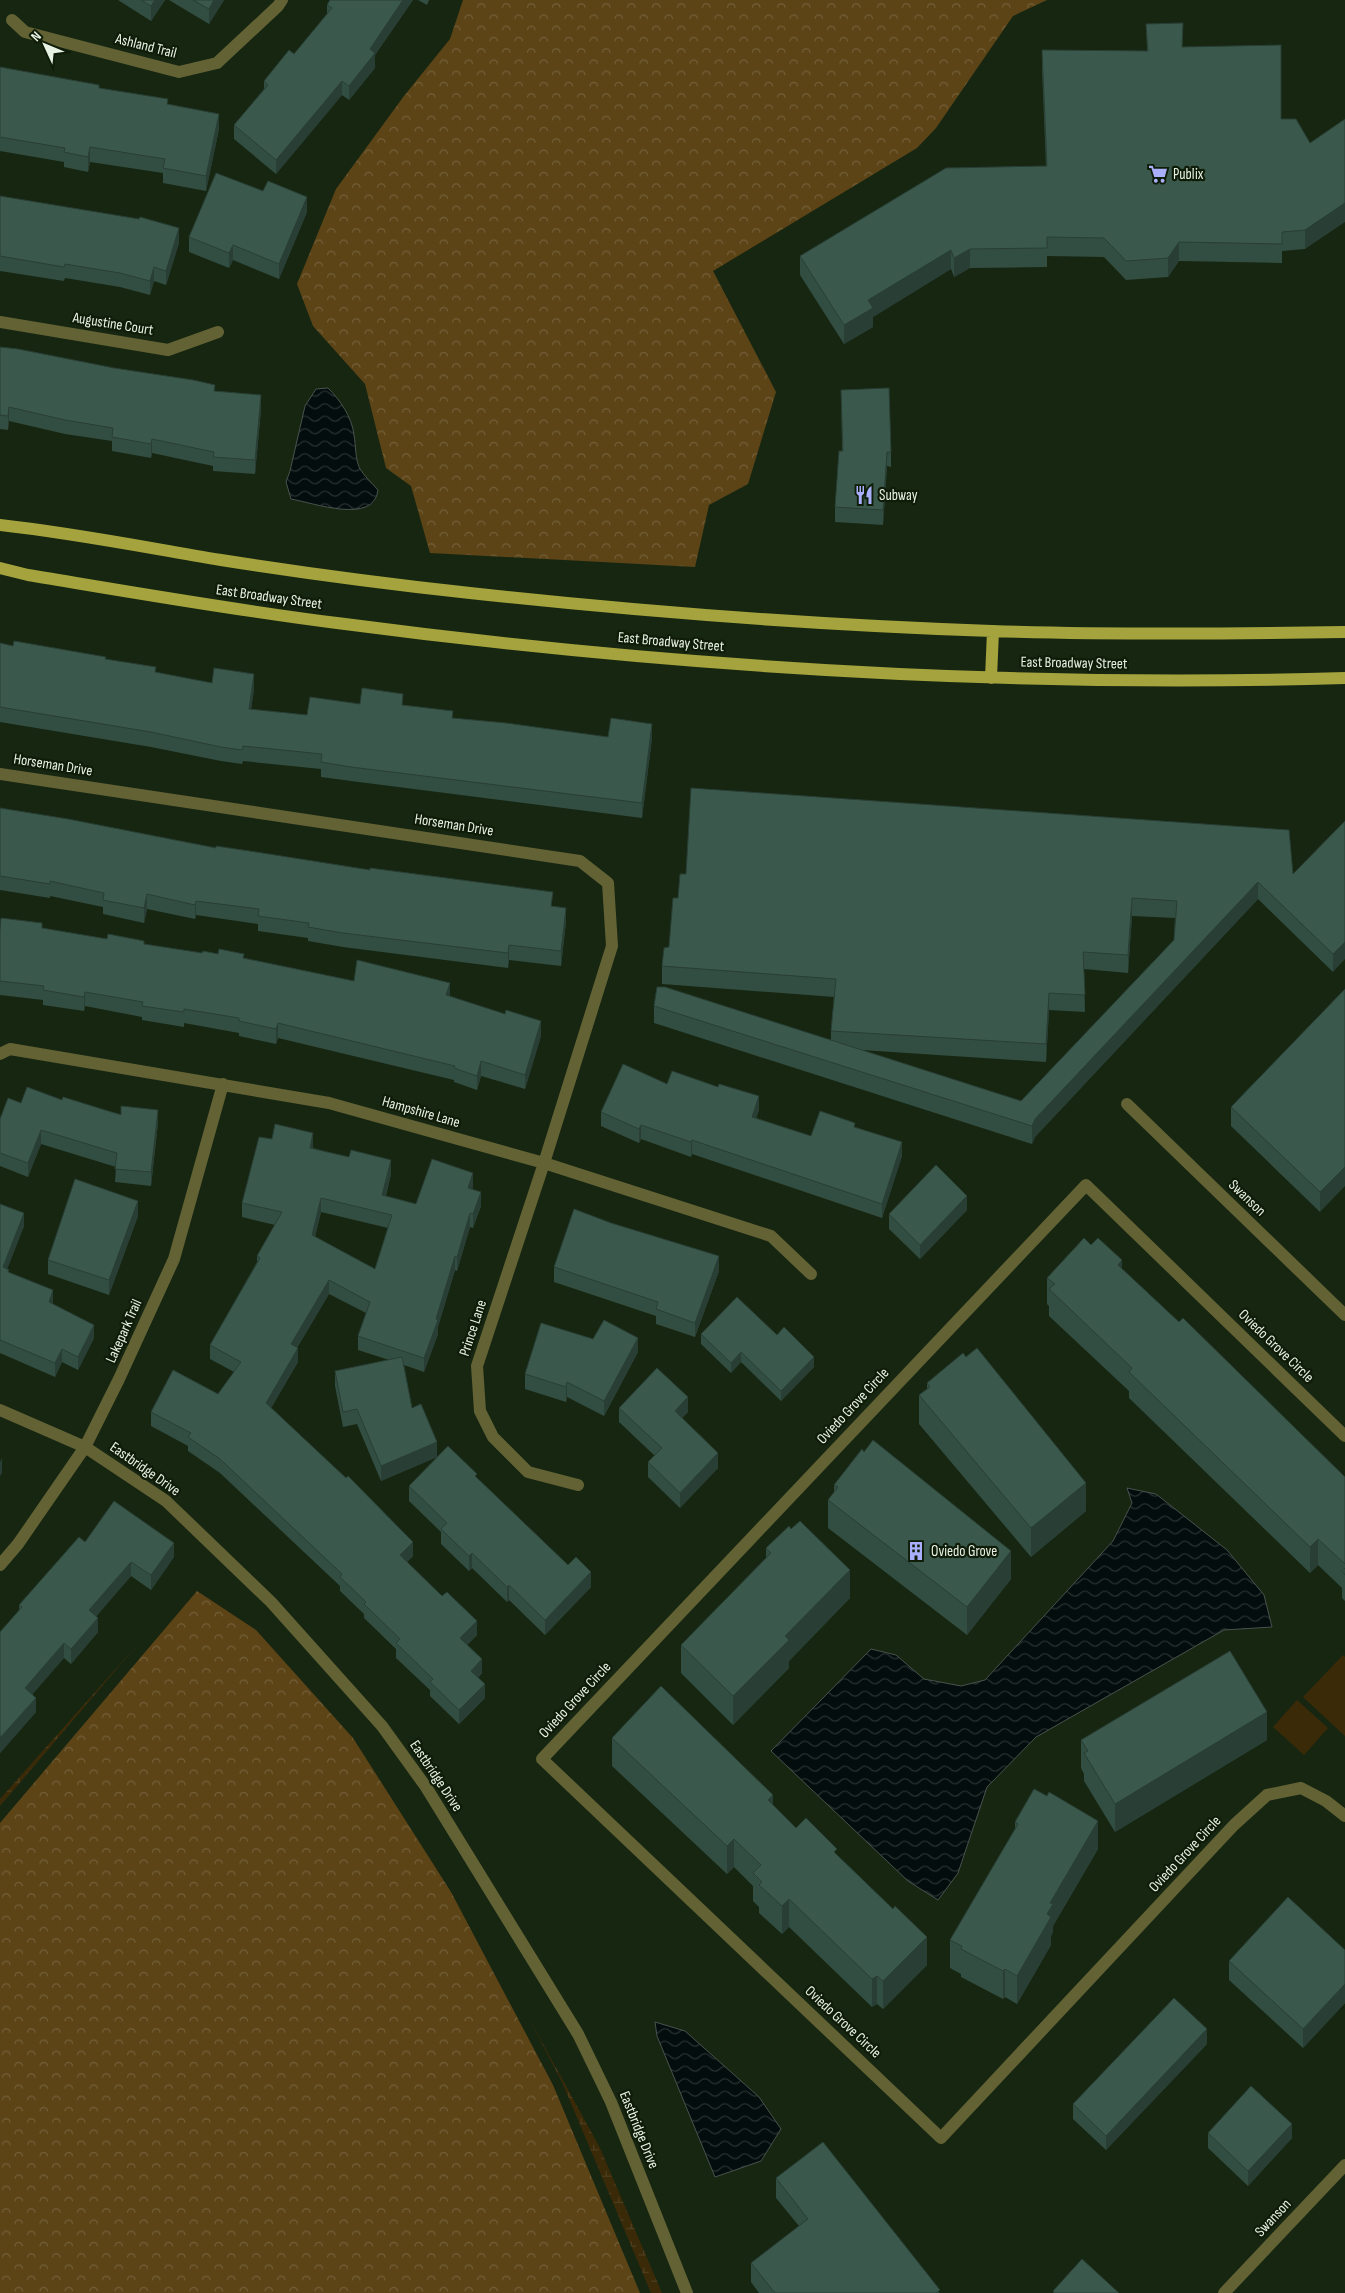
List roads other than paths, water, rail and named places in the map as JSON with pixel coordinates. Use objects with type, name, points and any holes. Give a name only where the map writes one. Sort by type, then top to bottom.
[{"type":"main road","name":"East Broadway Street","points":[[0,525],[347,578],[472,593],[752,618],[993,631],[1144,634],[1345,632]]},
{"type":"main road","name":"East Broadway Street","points":[[0,568],[28,575],[204,604],[449,637],[673,659],[991,678],[1146,680],[1345,678]]},
{"type":"main road","points":[[991,678],[993,631]]},
{"type":"street","name":"Ashland Trail","points":[[12,20],[25,32],[179,72],[217,63],[278,6],[282,0]]},
{"type":"street","name":"Augustine Court","points":[[0,322],[168,350],[218,332]]},
{"type":"street","name":"Horseman Drive","points":[[0,774],[580,861],[608,883],[612,946],[544,1163]]},
{"type":"street","name":"Hampshire Lane","points":[[0,1054],[10,1049],[329,1103],[544,1163],[771,1236],[811,1274]]},
{"type":"street","name":"Lakepark Trail","points":[[0,1565],[18,1544],[86,1447],[119,1379],[174,1259],[223,1084]]},
{"type":"street","name":"Swanson","points":[[1127,1104],[1345,1315]]},
{"type":"street","name":"Prince Lane","points":[[544,1163],[477,1366],[480,1411],[493,1437],[528,1472],[578,1486]]},
{"type":"street","name":"Oviedo Grove Circle","points":[[1345,1436],[1086,1184],[542,1759],[941,2138],[1227,1833],[1266,1795],[1301,1788],[1326,1802],[1345,1816]]},
{"type":"street","name":"Eastbridge Drive","points":[[0,1410],[86,1447],[166,1501],[271,1602],[382,1726],[426,1787],[578,2034],[611,2102],[687,2293]]},
{"type":"street","name":"Swanson","points":[[1224,2293],[1345,2165]]},
{"type":"water","points":[[328,388],[341,403],[351,422],[360,469],[378,490],[374,501],[366,507],[342,509],[291,499],[286,482],[305,406],[316,389]]},
{"type":"water","points":[[1127,1488],[1156,1494],[1227,1550],[1264,1595],[1272,1627],[1224,1630],[1036,1737],[987,1787],[958,1873],[938,1900],[908,1881],[771,1751],[871,1649],[896,1655],[924,1679],[961,1686],[985,1680],[1113,1541],[1132,1503]]},
{"type":"water","points":[[655,2022],[685,2031],[759,2097],[781,2129],[761,2161],[715,2177],[657,2036]]},
{"type":"place","name":"Publix","points":[[1158,174]]},
{"type":"place","name":"Subway","points":[[864,495]]},
{"type":"place","name":"Oviedo Grove","points":[[916,1551]]}]
